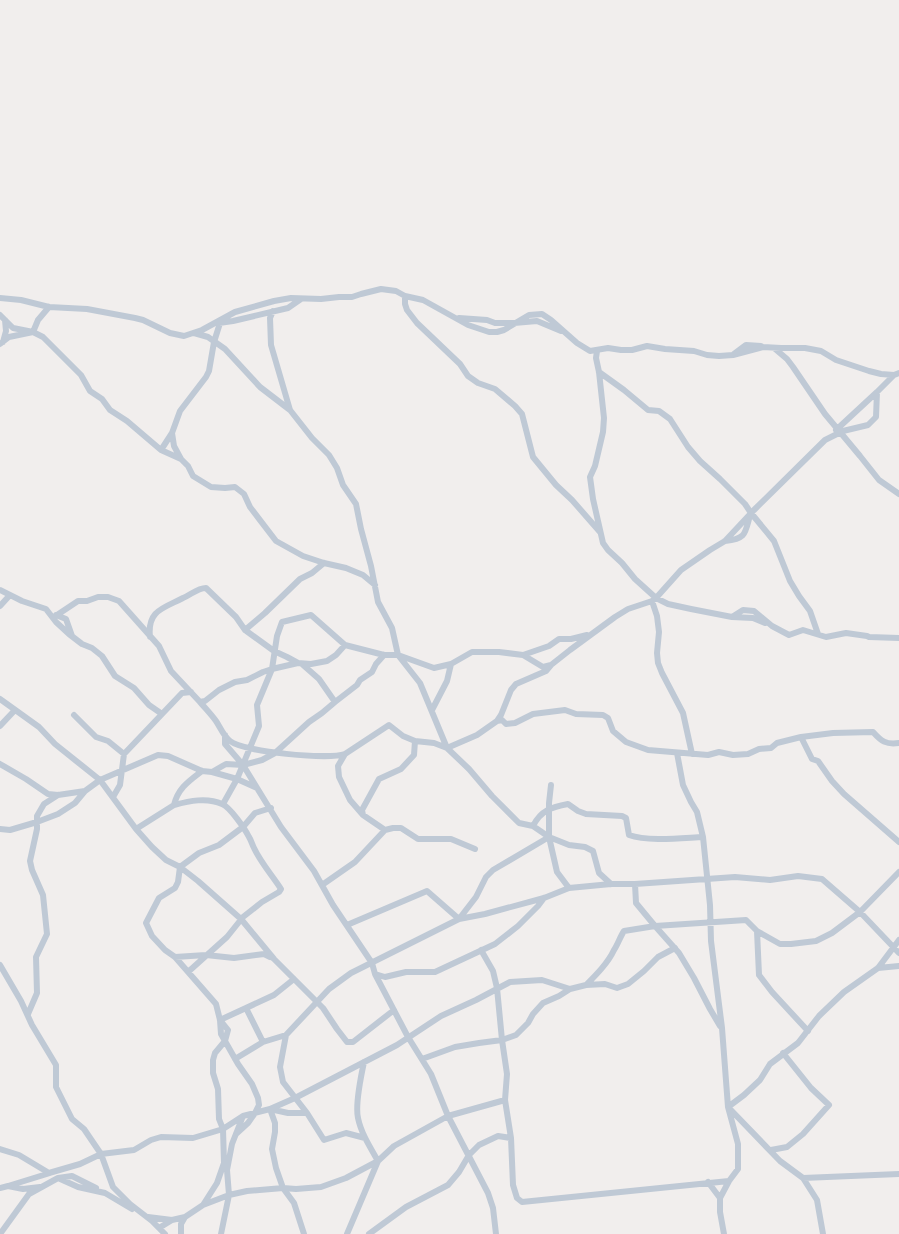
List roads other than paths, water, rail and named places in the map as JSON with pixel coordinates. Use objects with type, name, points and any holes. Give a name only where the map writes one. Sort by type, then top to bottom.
[{"type":"street","points":[[0,298],[21,300],[49,307],[87,309],[135,318],[143,320],[170,333],[184,336],[218,323],[235,312],[244,309],[291,298],[321,300],[339,297],[352,297],[381,289],[396,291],[405,296],[423,300],[468,325],[489,332],[504,330],[529,315],[542,314],[577,343],[590,351],[608,348],[632,350],[647,346],[665,349],[694,350],[707,355],[719,356],[733,355],[763,347],[805,348],[821,351],[836,360],[869,371],[881,374],[897,374]]},
{"type":"street","points":[[405,296],[407,310],[417,323],[460,364],[468,376],[478,383],[495,389],[516,406],[522,414],[533,457],[556,485],[572,500],[601,533]]},
{"type":"street","points":[[218,323],[288,308],[301,299]]},
{"type":"street","points":[[33,332],[38,320],[49,307]]},
{"type":"street","points":[[273,311],[270,318],[271,345],[290,410]]},
{"type":"street","points":[[453,316],[469,320],[487,320],[495,323],[514,323]]},
{"type":"street","points":[[2,318],[12,328],[33,332],[43,337],[71,363],[81,375],[90,391],[102,399],[110,410],[127,421],[161,450],[181,459]]},
{"type":"street","points":[[1,344],[6,331],[2,318]]},
{"type":"street","points":[[161,450],[172,433],[180,410],[209,371],[218,323]]},
{"type":"street","points":[[1,344],[9,337],[33,332]]},
{"type":"street","points":[[194,333],[208,337],[225,349],[260,387],[290,410],[312,438],[329,454],[337,468],[343,485],[356,504],[378,602],[392,628],[398,655],[420,683],[447,748]]},
{"type":"street","points":[[774,348],[790,363],[825,414],[879,480],[899,494]]},
{"type":"street","points":[[597,351],[596,358],[604,418],[603,432],[595,466],[590,477],[592,499],[603,543],[654,600],[732,617],[743,610],[754,611],[772,626],[789,635],[803,630],[826,637],[846,633],[869,637],[899,638]]},
{"type":"street","points":[[599,372],[648,410],[659,411],[670,419],[688,447],[700,461],[745,504],[774,541],[790,581],[810,611],[818,634]]},
{"type":"street","points":[[447,748],[477,735],[497,721],[511,690],[516,684],[546,672],[552,665],[591,634],[628,609],[654,600],[681,570],[725,541],[751,513],[825,440],[839,430],[897,374]]},
{"type":"street","points":[[839,430],[868,425],[876,417],[877,392]]},
{"type":"street","points":[[172,433],[174,446],[193,476],[211,487],[236,487],[244,494],[250,507],[276,541],[303,556],[346,568],[363,575],[375,584]]},
{"type":"street","points":[[725,541],[738,540],[742,537],[751,513]]},
{"type":"street","points":[[245,630],[300,579],[312,573],[324,563]]},
{"type":"street","points":[[150,636],[149,625],[154,614],[165,606],[185,598],[201,588],[206,588],[236,617],[245,630],[274,651],[287,656],[300,664],[319,679],[335,702]]},
{"type":"street","points":[[0,590],[66,619],[72,636]]},
{"type":"street","points":[[0,606],[10,595]]},
{"type":"street","points":[[57,616],[78,601],[88,601],[98,597],[108,597],[119,601],[159,646],[171,671],[215,720],[230,742],[249,748],[275,753],[338,756],[345,754],[389,725],[403,736],[415,741],[434,743],[447,748],[469,769],[519,823],[533,826],[549,837],[569,845],[585,847],[593,851],[599,873],[611,884]]},
{"type":"street","points":[[654,600],[659,632],[656,653],[658,663],[683,713],[692,754]]},
{"type":"street","points":[[46,609],[56,622],[72,636],[102,656],[115,676],[134,688],[148,705],[162,714]]},
{"type":"street","points":[[223,804],[238,779],[259,726],[257,705],[272,669],[277,636],[282,622],[311,615],[345,644],[384,655],[398,655],[434,668],[451,664],[472,652],[499,652],[523,655],[544,667],[552,665]]},
{"type":"street","points":[[523,655],[549,646],[559,639],[571,639],[591,634]]},
{"type":"street","points":[[200,702],[205,701],[219,690],[235,682],[247,680],[272,669],[327,661],[336,655],[345,644]]},
{"type":"street","points":[[212,772],[226,764],[243,765],[262,760],[275,753],[309,722],[322,714],[357,685],[360,680],[372,672],[376,664],[384,655]]},
{"type":"street","points":[[432,710],[447,681],[451,664]]},
{"type":"street","points":[[113,797],[120,785],[124,754],[182,693],[191,692]]},
{"type":"street","points":[[0,699],[38,727],[55,744],[100,780],[136,829],[152,847],[166,860],[180,867],[198,881],[241,919],[274,959],[324,1008],[336,1029],[347,1042],[353,1042],[394,1010]]},
{"type":"street","points":[[0,726],[15,710]]},
{"type":"street","points":[[497,721],[502,720],[506,724],[515,723],[533,714],[544,714],[565,710],[576,714],[603,715],[608,718],[614,731],[626,742],[648,750],[692,754],[720,752],[733,755],[748,754],[759,749],[771,748],[777,743],[801,737],[833,733],[873,732],[880,741],[892,744],[899,743]]},
{"type":"street","points":[[74,714],[96,737],[108,741],[124,754]]},
{"type":"street","points":[[225,736],[225,744],[243,765],[282,827],[314,871],[333,905],[372,963],[375,974],[408,1037],[431,1074],[448,1116],[488,1193],[493,1208],[496,1234]]},
{"type":"street","points":[[801,737],[812,759],[818,761],[832,781],[844,794],[899,842]]},
{"type":"street","points":[[363,815],[362,810],[379,779],[401,769],[410,760],[414,755],[415,741]]},
{"type":"street","points":[[677,753],[683,785],[697,812],[703,837],[706,879],[710,905],[710,922],[722,1028],[728,1107],[738,1144],[738,1169],[729,1181],[720,1198],[720,1212],[724,1234]]},
{"type":"street","points":[[345,754],[338,766],[339,777],[350,800],[363,815],[385,830]]},
{"type":"street","points":[[0,830],[10,830],[58,814],[75,803],[84,791],[100,780],[158,755],[168,756],[202,771],[238,779],[257,788]]},
{"type":"street","points":[[0,764],[48,794],[58,795],[84,791]]},
{"type":"street","points":[[174,805],[176,796],[184,786],[202,771]]},
{"type":"street","points":[[551,785],[549,837],[557,872],[569,888]]},
{"type":"street","points":[[28,1014],[36,993],[36,957],[47,934],[43,895],[32,870],[30,861],[37,816],[44,804],[58,795]]},
{"type":"street","points":[[136,829],[174,805],[194,800],[223,804],[243,827],[254,848],[281,889],[241,919],[227,938],[188,972]]},
{"type":"street","points":[[533,826],[537,818],[550,808],[568,804],[578,811],[586,814],[622,816],[626,818],[629,835],[634,837],[658,839],[703,837]]},
{"type":"street","points":[[236,1134],[248,1123],[255,1113],[259,1105],[258,1098],[252,1084],[235,1059],[221,1034],[220,1020],[216,1004],[175,957],[165,950],[152,936],[146,923],[159,898],[175,888],[178,882],[180,867],[199,852],[219,845],[243,827],[255,813],[271,808]]},
{"type":"street","points":[[322,885],[355,862],[385,830],[393,828],[401,828],[418,839],[451,839],[475,849]]},
{"type":"street","points":[[459,919],[476,897],[486,877],[493,870],[549,837]]},
{"type":"street","points":[[586,985],[596,976],[614,952],[624,931],[655,926],[746,920],[757,931],[780,944],[816,941],[832,932],[860,912],[899,872]]},
{"type":"street","points":[[235,1059],[263,1042],[286,1035],[329,989],[352,973],[459,919],[544,898],[569,888],[611,884],[635,884],[735,877],[770,880],[798,876],[822,879],[860,912],[899,953]]},
{"type":"street","points":[[635,884],[636,903],[679,953],[722,1028]]},
{"type":"street","points":[[347,925],[427,891],[459,919]]},
{"type":"street","points":[[375,974],[385,977],[406,972],[435,972],[495,944],[518,926],[544,898]]},
{"type":"street","points":[[757,931],[759,975],[772,992],[808,1031]]},
{"type":"street","points":[[728,1107],[760,1080],[770,1064],[798,1043],[819,1016],[844,992],[878,968],[899,940]]},
{"type":"street","points":[[422,1059],[455,1048],[502,1040],[516,1035],[528,1023],[532,1014],[543,1003],[570,989],[586,985],[605,984],[617,988],[628,984],[658,957],[675,948]]},
{"type":"street","points":[[481,950],[493,971],[498,988],[502,1040],[507,1074],[505,1100],[511,1138],[513,1185],[517,1198],[522,1202],[729,1181]]},
{"type":"street","points":[[175,957],[206,955],[234,958],[264,954],[274,959]]},
{"type":"street","points":[[0,965],[28,1014],[32,1025],[56,1065],[56,1087],[72,1119],[84,1129],[101,1154],[113,1187],[130,1204],[165,1234]]},
{"type":"street","points":[[878,968],[899,966]]},
{"type":"street","points":[[220,1020],[274,995],[294,979]]},
{"type":"street","points":[[0,1188],[80,1164],[101,1154],[134,1150],[152,1140],[161,1137],[193,1138],[223,1129],[243,1116],[270,1109],[295,1098],[397,1045],[441,1016],[510,982],[542,980],[570,989]]},
{"type":"street","points":[[246,1008],[263,1042]]},
{"type":"street","points":[[286,1035],[280,1067],[283,1082],[307,1113],[324,1140],[346,1133],[365,1138]]},
{"type":"street","points":[[203,1205],[217,1183],[224,1163],[223,1129],[219,1119],[218,1089],[213,1073],[213,1060],[215,1053],[225,1041]]},
{"type":"street","points":[[771,1150],[787,1147],[803,1134],[830,1105],[811,1088],[783,1053]]},
{"type":"street","points":[[364,1062],[359,1086],[358,1117],[365,1138],[378,1161]]},
{"type":"street","points":[[159,1228],[172,1220],[185,1217],[203,1205],[229,1195],[247,1191],[321,1187],[346,1178],[378,1161],[394,1146],[448,1116],[505,1100]]},
{"type":"street","points":[[728,1107],[780,1161],[803,1178],[817,1200],[823,1234]]},
{"type":"street","points":[[270,1109],[288,1113],[307,1113]]},
{"type":"street","points":[[270,1109],[275,1123],[272,1149],[276,1168],[283,1188],[294,1203],[304,1234]]},
{"type":"street","points":[[221,1234],[229,1195],[227,1170],[232,1144],[243,1116]]},
{"type":"street","points":[[369,1234],[406,1207],[448,1185],[459,1172],[469,1155],[479,1145],[498,1136],[511,1138]]},
{"type":"street","points":[[0,1149],[19,1155],[58,1178]]},
{"type":"street","points":[[347,1234],[378,1161]]},
{"type":"street","points":[[803,1178],[899,1174]]},
{"type":"street","points":[[2,1233],[28,1194],[58,1178],[72,1176],[145,1216],[172,1220]]},
{"type":"street","points":[[708,1182],[720,1198]]},
{"type":"street","points":[[8,1186],[22,1188],[42,1187]]},
{"type":"street","points":[[294,1203],[296,1189]]},
{"type":"street","points":[[181,1234],[181,1224],[185,1217]]}]
